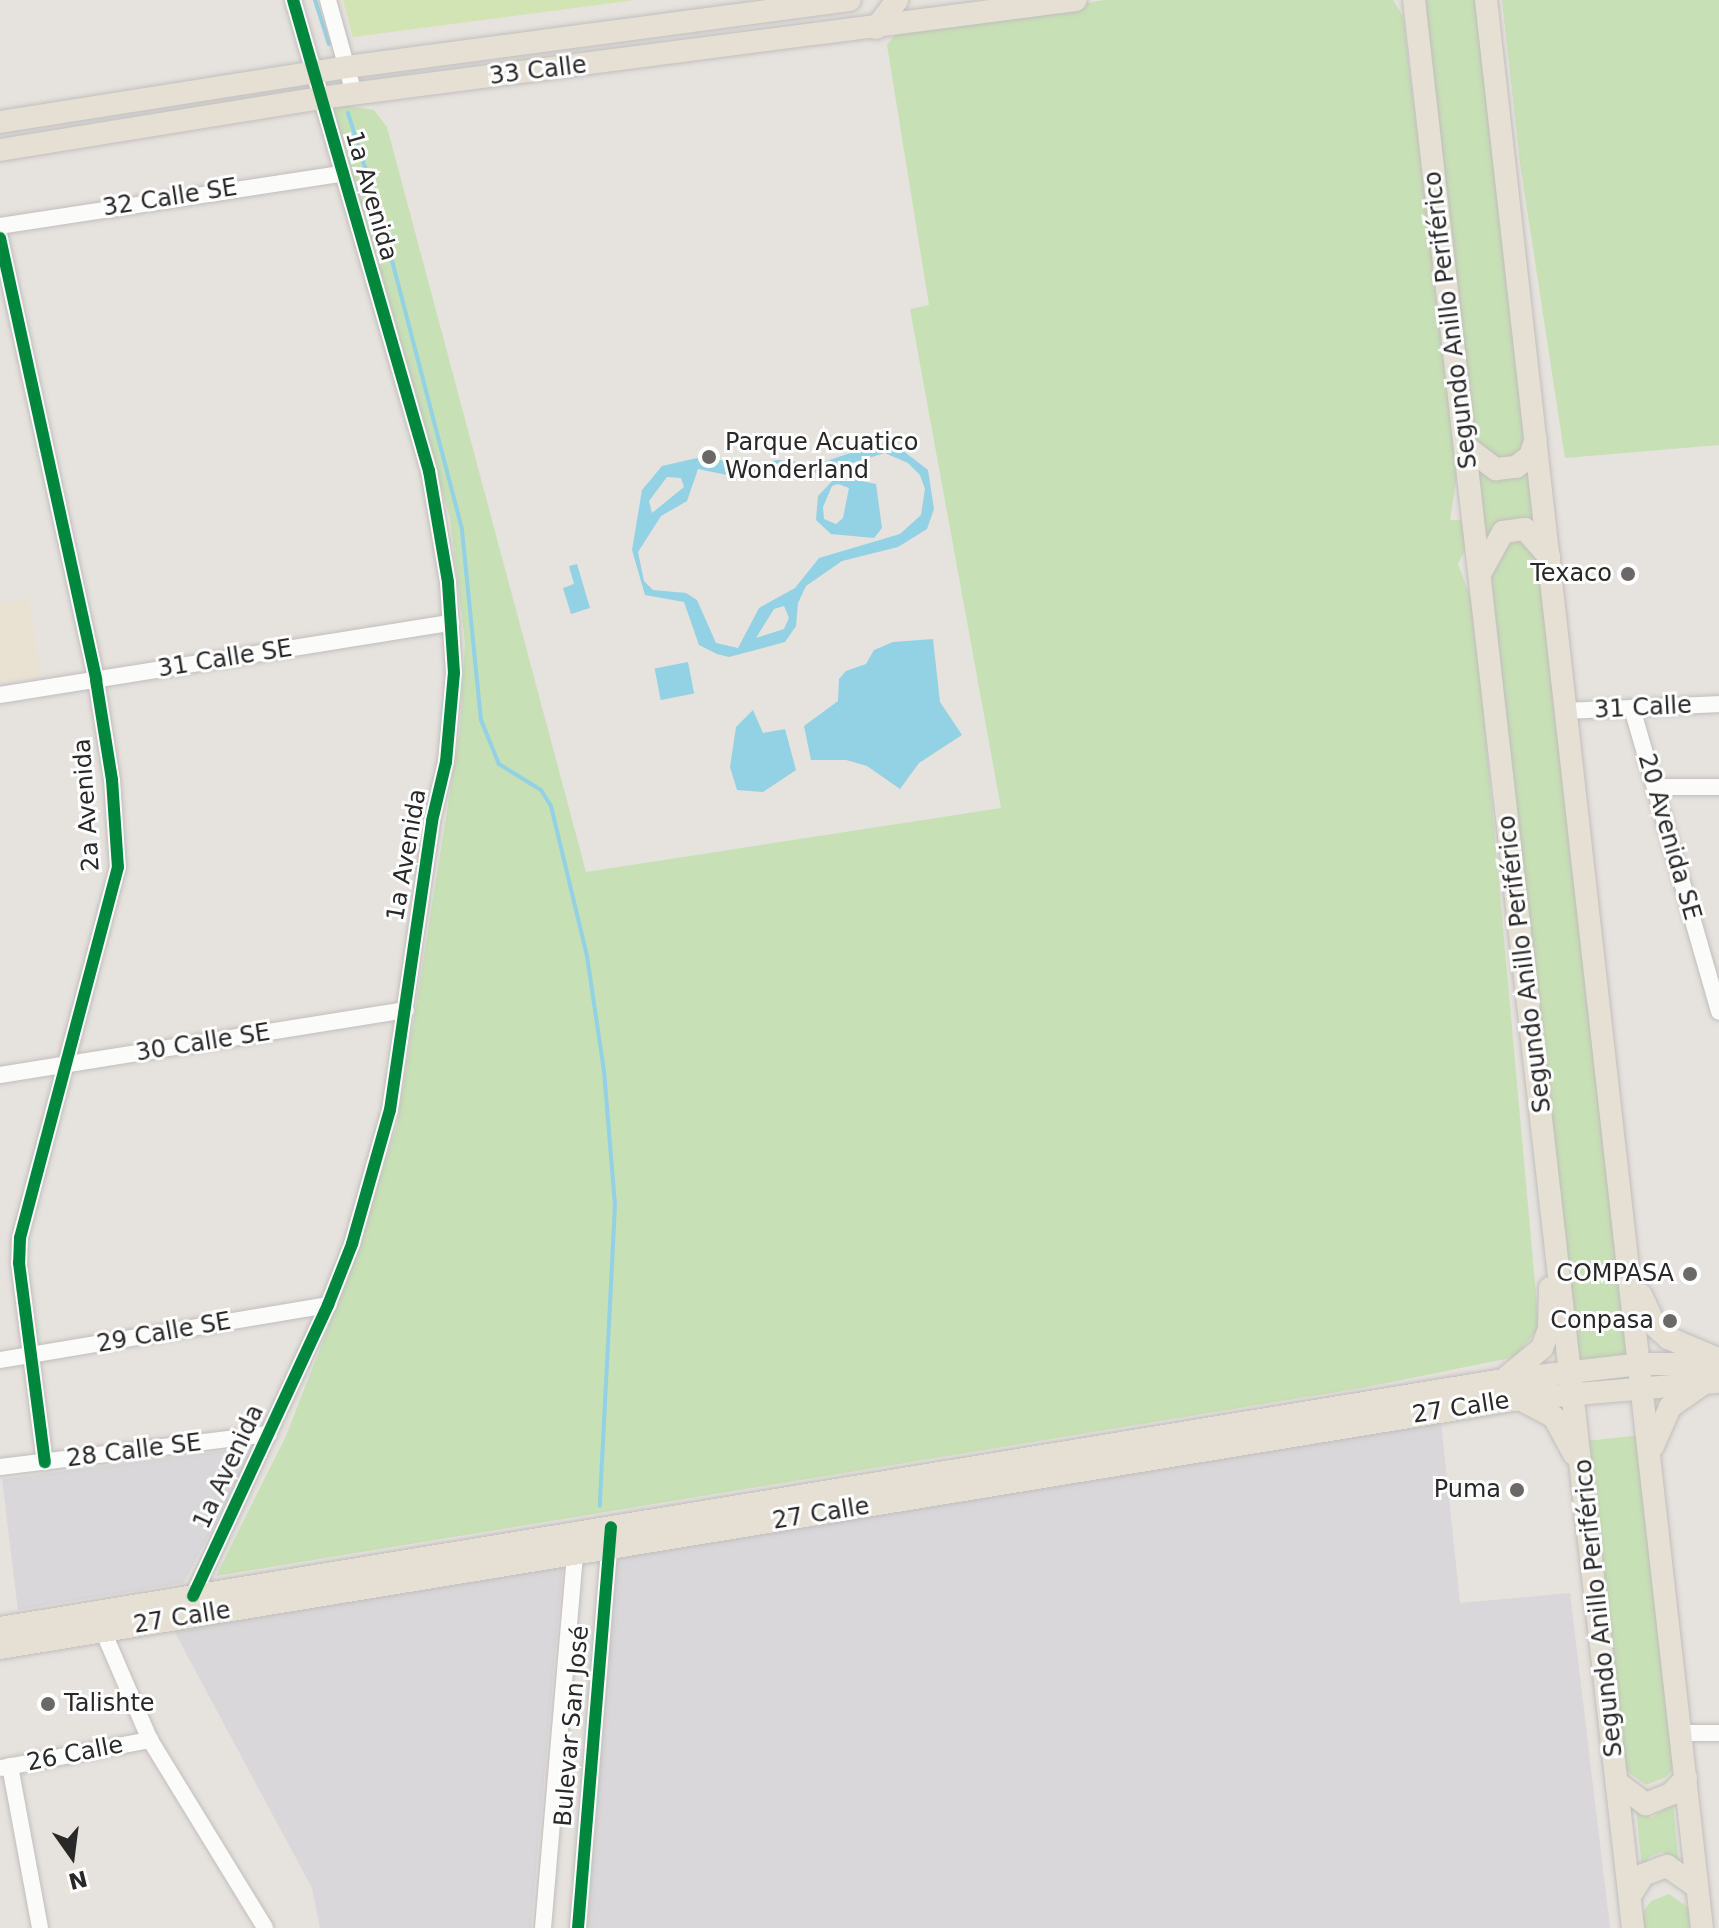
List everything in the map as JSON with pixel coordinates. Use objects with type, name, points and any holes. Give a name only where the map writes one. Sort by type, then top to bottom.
[{"type":"main road","name":"33 Calle","points":[[0,122],[347,67],[850,0]]},
{"type":"main road","points":[[876,28],[897,0]]},
{"type":"main road","name":"33 Calle","points":[[0,150],[320,98],[1076,0]]},
{"type":"main road","name":"Segundo Anillo Periférico","points":[[1413,1],[1585,1482],[1633,1928]]},
{"type":"main road","points":[[1490,6],[1702,1928]]},
{"type":"main road","points":[[1465,446],[1496,469],[1506,468],[1530,456],[1536,438]]},
{"type":"main road","points":[[1480,573],[1503,532],[1525,529],[1549,558]]},
{"type":"main road","points":[[1503,1380],[1542,1348],[1549,1329],[1549,1167]]},
{"type":"main road","points":[[1631,1272],[1656,1327],[1716,1372],[1670,1407],[1650,1455]]},
{"type":"main road","name":"27 Calle","points":[[610,1538],[1503,1380],[1573,1380],[1716,1372]]},
{"type":"main road","name":"27 Calle","points":[[0,1628],[193,1596],[610,1538],[1519,1399],[1573,1380]]},
{"type":"main road","points":[[1519,1399],[1554,1417],[1568,1436],[1585,1482]]},
{"type":"main road","name":"27 Calle","points":[[0,1648],[576,1543]]},
{"type":"main road","points":[[1619,1784],[1646,1804],[1671,1794],[1686,1778]]},
{"type":"main road","points":[[1630,1896],[1643,1875],[1667,1866],[1697,1887]]},
{"type":"street","points":[[293,0],[313,72]]},
{"type":"street","points":[[328,0],[354,94]]},
{"type":"street","name":"1a Avenida","points":[[193,1596],[328,1305],[352,1244],[390,1110],[451,721],[451,623],[429,471],[313,72]]},
{"type":"street","name":"32 Calle SE","points":[[0,226],[341,174]]},
{"type":"street","name":"2a Avenida","points":[[0,238],[96,680],[112,780],[118,867],[20,1238],[19,1263],[45,1462]]},
{"type":"street","name":"31 Calle SE","points":[[0,695],[451,623]]},
{"type":"street","name":"31 Calle","points":[[1567,711],[1719,704]]},
{"type":"street","name":"20 Avenida SE","points":[[1632,708],[1719,1012]]},
{"type":"street","points":[[1655,787],[1719,787]]},
{"type":"street","name":"30 Calle SE","points":[[0,1075],[406,1010]]},
{"type":"street","name":"29 Calle SE","points":[[0,1360],[328,1305]]},
{"type":"street","name":"28 Calle SE","points":[[0,1467],[269,1434]]},
{"type":"street","name":"Bulevar San José","points":[[578,1928],[610,1538]]},
{"type":"street","name":"Bulevar San José","points":[[543,1928],[576,1543]]},
{"type":"street","points":[[103,1631],[150,1740],[265,1928]]},
{"type":"street","points":[[1681,1733],[1719,1733]]},
{"type":"street","name":"26 Calle","points":[[5,1767],[150,1740]]},
{"type":"street","points":[[5,1767],[40,1928]]},
{"type":"shaded area","points":[[28,598],[41,675],[0,682],[0,603]]},
{"type":"shaded area","points":[[1441,1422],[1460,1603],[1570,1593],[1610,1928],[587,1928],[617,1555]]},
{"type":"shaded area","points":[[255,1447],[184,1583],[18,1610],[2,1479]]},
{"type":"shaded area","points":[[563,1565],[531,1928],[320,1928],[312,1888],[173,1629]]},
{"type":"green space","points":[[343,0],[636,0],[353,37]]},
{"type":"green space","points":[[1104,0],[1393,0],[1403,16],[1458,468],[1450,520],[1463,520],[1467,546],[1458,564],[1474,606],[1539,1328],[1515,1357],[1362,1388],[216,1576],[286,1436],[350,1272],[397,1125],[460,729],[465,643],[450,518],[329,103],[374,110],[387,127],[586,872],[1001,808],[910,309],[929,305],[887,45],[896,34]]},
{"type":"green space","points":[[1415,0],[1483,0],[1529,455],[1497,467],[1472,444]]},
{"type":"green space","points":[[1502,0],[1719,0],[1719,445],[1565,458],[1520,163]]},
{"type":"green space","points":[[1537,454],[1546,540],[1525,527],[1485,550],[1477,461]]},
{"type":"green space","points":[[1522,536],[1544,558],[1640,1362],[1574,1368],[1491,573],[1504,543]]},
{"type":"green space","points":[[1642,1435],[1678,1764],[1666,1777],[1646,1785],[1623,1768],[1586,1441]]},
{"type":"green space","points":[[1673,1804],[1679,1864],[1662,1852],[1649,1857],[1642,1869],[1636,1807],[1651,1818]]},
{"type":"green space","points":[[1669,1894],[1693,1911],[1695,1928],[1641,1928],[1640,1917],[1651,1901]]},
{"type":"water","points":[[878,444],[897,446],[928,470],[934,509],[927,529],[898,547],[842,561],[806,586],[798,603],[796,626],[785,642],[729,657],[699,645],[684,602],[645,595],[632,550],[642,490],[662,466],[706,456],[743,466],[778,460],[817,464]],"holes":[[[885,453],[908,463],[920,475],[925,489],[921,515],[900,534],[819,558],[795,588],[759,608],[738,648],[716,643],[697,600],[686,593],[653,590],[644,581],[638,552],[661,516],[687,501],[698,469],[732,476],[779,468],[819,473]],[[667,477],[681,478],[684,487],[652,513],[649,501]],[[784,606],[789,618],[784,629],[756,638],[774,609]]]},
{"type":"water","points":[[837,476],[876,484],[882,528],[874,538],[831,534],[816,520],[818,496]],"holes":[[[838,484],[849,488],[843,518],[836,524],[824,519],[823,507],[832,486]]]},
{"type":"water","points":[[577,564],[590,608],[571,614],[563,588],[574,584],[569,566]]},
{"type":"water","points":[[933,639],[940,702],[962,735],[919,763],[900,789],[867,766],[846,760],[811,760],[804,726],[838,701],[839,679],[846,671],[866,664],[874,650],[893,642]]},
{"type":"water","points":[[688,662],[694,693],[661,700],[655,668]]},
{"type":"water","points":[[753,710],[763,733],[785,729],[796,770],[763,792],[737,790],[730,767],[736,727]]},
{"type":"waterway","points":[[315,0],[329,44]]},
{"type":"waterway","points":[[348,113],[382,222],[462,530],[481,720],[499,764],[541,790],[551,806],[587,956],[604,1071],[615,1205],[600,1506]]},
{"type":"cycle path","points":[[193,1596],[328,1305],[352,1244],[390,1110],[432,821],[446,762],[454,673],[448,582],[429,471],[293,0]]},
{"type":"cycle path","points":[[0,238],[96,680],[112,780],[118,867],[20,1238],[19,1263],[45,1462]]},
{"type":"cycle path","points":[[578,1928],[611,1527]]},
{"type":"place","name":"Parque Acuatico Wonderland","points":[[709,457]]},
{"type":"place","name":"Texaco","points":[[1628,574]]},
{"type":"place","name":"COMPASA","points":[[1690,1274]]},
{"type":"place","name":"Conpasa","points":[[1670,1321]]},
{"type":"place","name":"Puma","points":[[1517,1490]]},
{"type":"place","name":"Talishte","points":[[48,1704]]}]
